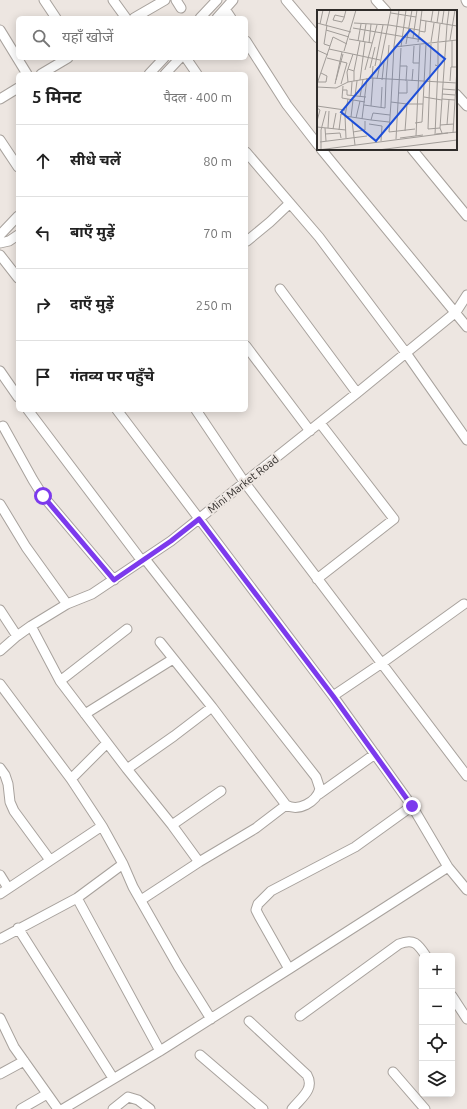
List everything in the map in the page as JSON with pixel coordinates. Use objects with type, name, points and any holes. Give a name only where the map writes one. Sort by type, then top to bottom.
[{"type":"street","points":[[44,0],[55,16]]},
{"type":"street","points":[[113,0],[125,16]]},
{"type":"street","points":[[137,16],[165,0]]},
{"type":"street","points":[[176,0],[181,8]]},
{"type":"street","points":[[202,16],[216,0]]},
{"type":"street","points":[[219,16],[233,0]]},
{"type":"street","points":[[286,0],[317,37]]},
{"type":"street","points":[[376,0],[385,10]]},
{"type":"street","points":[[225,9],[230,16]]},
{"type":"street","points":[[0,30],[16,56]]},
{"type":"street","points":[[248,44],[287,105],[317,144]]},
{"type":"street","points":[[18,60],[26,72]]},
{"type":"street","points":[[45,72],[65,60]]},
{"type":"street","points":[[152,72],[162,60]]},
{"type":"street","points":[[167,72],[178,60]]},
{"type":"street","points":[[187,60],[196,72]]},
{"type":"street","points":[[0,99],[16,89]]},
{"type":"street","points":[[457,95],[467,106]]},
{"type":"street","points":[[0,140],[16,164]]},
{"type":"street","points":[[322,150],[467,327]]},
{"type":"street","points":[[413,150],[467,216]]},
{"type":"street","points":[[248,154],[319,237],[406,353],[467,440]]},
{"type":"street","points":[[248,239],[270,222],[290,203]]},
{"type":"street","points":[[0,235],[16,218]]},
{"type":"street","points":[[0,242],[9,241],[16,236]]},
{"type":"street","points":[[0,255],[16,275]]},
{"type":"street","points":[[280,289],[357,393]]},
{"type":"street","name":"Mini Market Road","points":[[0,652],[17,636],[31,626],[67,604],[92,594],[114,580],[144,560],[199,519],[456,312],[467,295]]},
{"type":"street","points":[[248,349],[310,431]]},
{"type":"street","points":[[0,371],[16,394]]},
{"type":"street","points":[[30,412],[316,778],[320,785],[319,794]]},
{"type":"street","points":[[119,412],[333,696],[412,806],[448,867],[467,890]]},
{"type":"street","points":[[197,412],[245,483],[467,776]]},
{"type":"street","points":[[317,578],[394,519],[320,423]]},
{"type":"street","points":[[3,426],[43,496],[114,580]]},
{"type":"street","points":[[0,504],[26,547],[67,604]]},
{"type":"street","points":[[333,696],[466,605]]},
{"type":"street","points":[[0,610],[17,636]]},
{"type":"street","points":[[31,626],[60,681],[106,743],[172,825],[199,862]]},
{"type":"street","points":[[60,681],[127,629]]},
{"type":"street","points":[[160,642],[212,707],[286,806],[296,809],[315,798],[375,754]]},
{"type":"street","points":[[85,714],[173,659]]},
{"type":"street","points":[[0,684],[71,779],[102,826],[123,864],[133,887],[178,966],[211,1019]]},
{"type":"street","points":[[127,770],[212,707]]},
{"type":"street","points":[[71,779],[106,743]]},
{"type":"street","points":[[0,768],[8,784],[10,802],[14,811],[50,860]]},
{"type":"street","points":[[172,825],[221,791]]},
{"type":"street","points":[[141,900],[199,862],[256,828],[286,806]]},
{"type":"street","points":[[289,969],[256,910],[258,904],[270,891],[355,847],[412,806]]},
{"type":"street","points":[[0,875],[4,891],[102,826]]},
{"type":"street","points":[[0,938],[77,898],[123,864]]},
{"type":"street","points":[[63,1109],[211,1019],[448,867]]},
{"type":"street","points":[[77,898],[160,1051]]},
{"type":"street","points":[[18,928],[113,1078]]},
{"type":"street","points":[[300,1016],[399,944],[413,942],[424,953]]},
{"type":"street","points":[[455,1001],[467,1019]]},
{"type":"street","points":[[0,1018],[14,1047],[58,1109]]},
{"type":"street","points":[[249,1020],[307,1075],[310,1080],[308,1090],[292,1109]]},
{"type":"street","points":[[200,1055],[262,1109]]},
{"type":"street","points":[[0,1074],[24,1061]]},
{"type":"street","points":[[393,1072],[425,1109]]},
{"type":"street","points":[[22,1109],[47,1094]]},
{"type":"street","points":[[112,1109],[128,1097],[138,1100],[150,1109]]},
{"type":"route","points":[[43,496],[114,580],[171,541],[199,519],[333,696],[412,806]]}]
